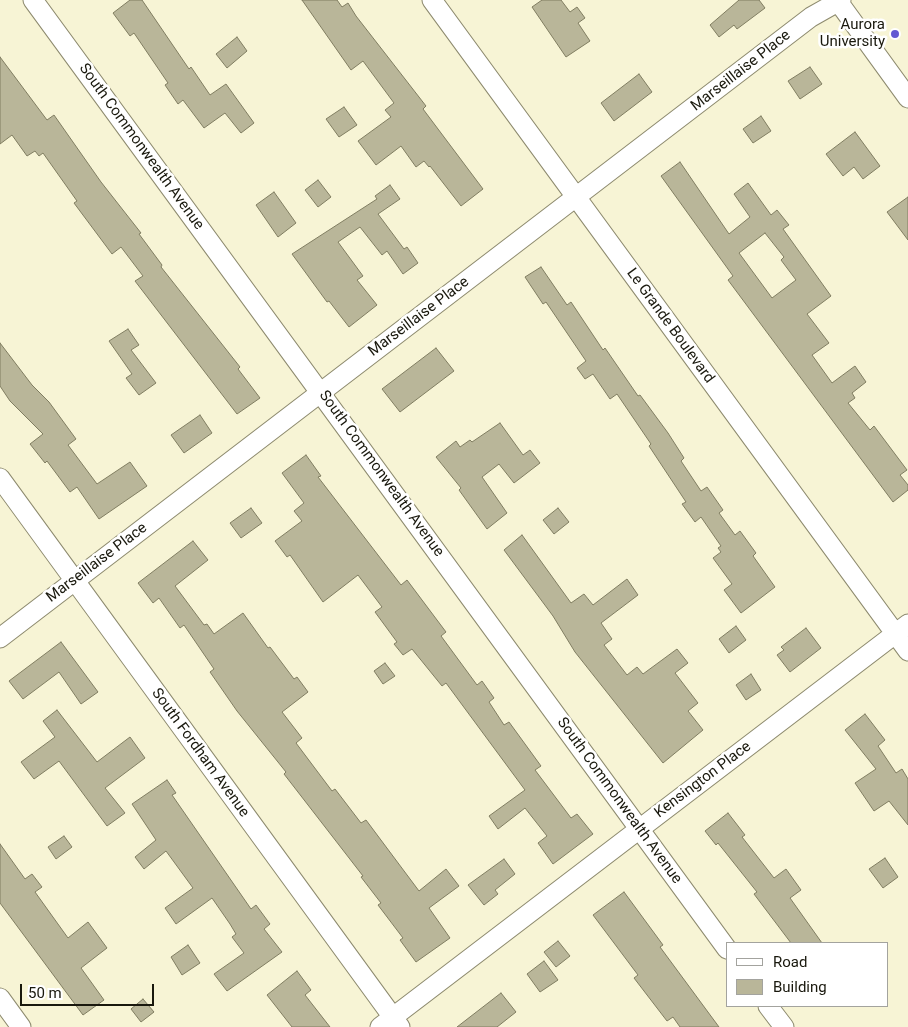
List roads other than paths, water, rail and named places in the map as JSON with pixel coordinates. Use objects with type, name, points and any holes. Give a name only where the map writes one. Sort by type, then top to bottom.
[{"type":"street","name":"South Commonwealth Avenue","points":[[33,0],[726,948]]},
{"type":"street","name":"Le Grande Boulevard","points":[[432,0],[576,198],[901,628],[908,651]]},
{"type":"street","name":"Marseillaise Place","points":[[0,638],[810,17],[839,1]]},
{"type":"street","points":[[839,1],[908,98]]},
{"type":"street","name":"South Fordham Avenue","points":[[0,478],[75,580],[391,1024]]},
{"type":"street","name":"Kensington Place","points":[[391,1024],[639,829],[901,628]]},
{"type":"street","points":[[0,998],[21,1027]]},
{"type":"street","points":[[769,1007],[784,1027]]},
{"type":"place","name":"Aurora University","points":[[895,34]]}]
